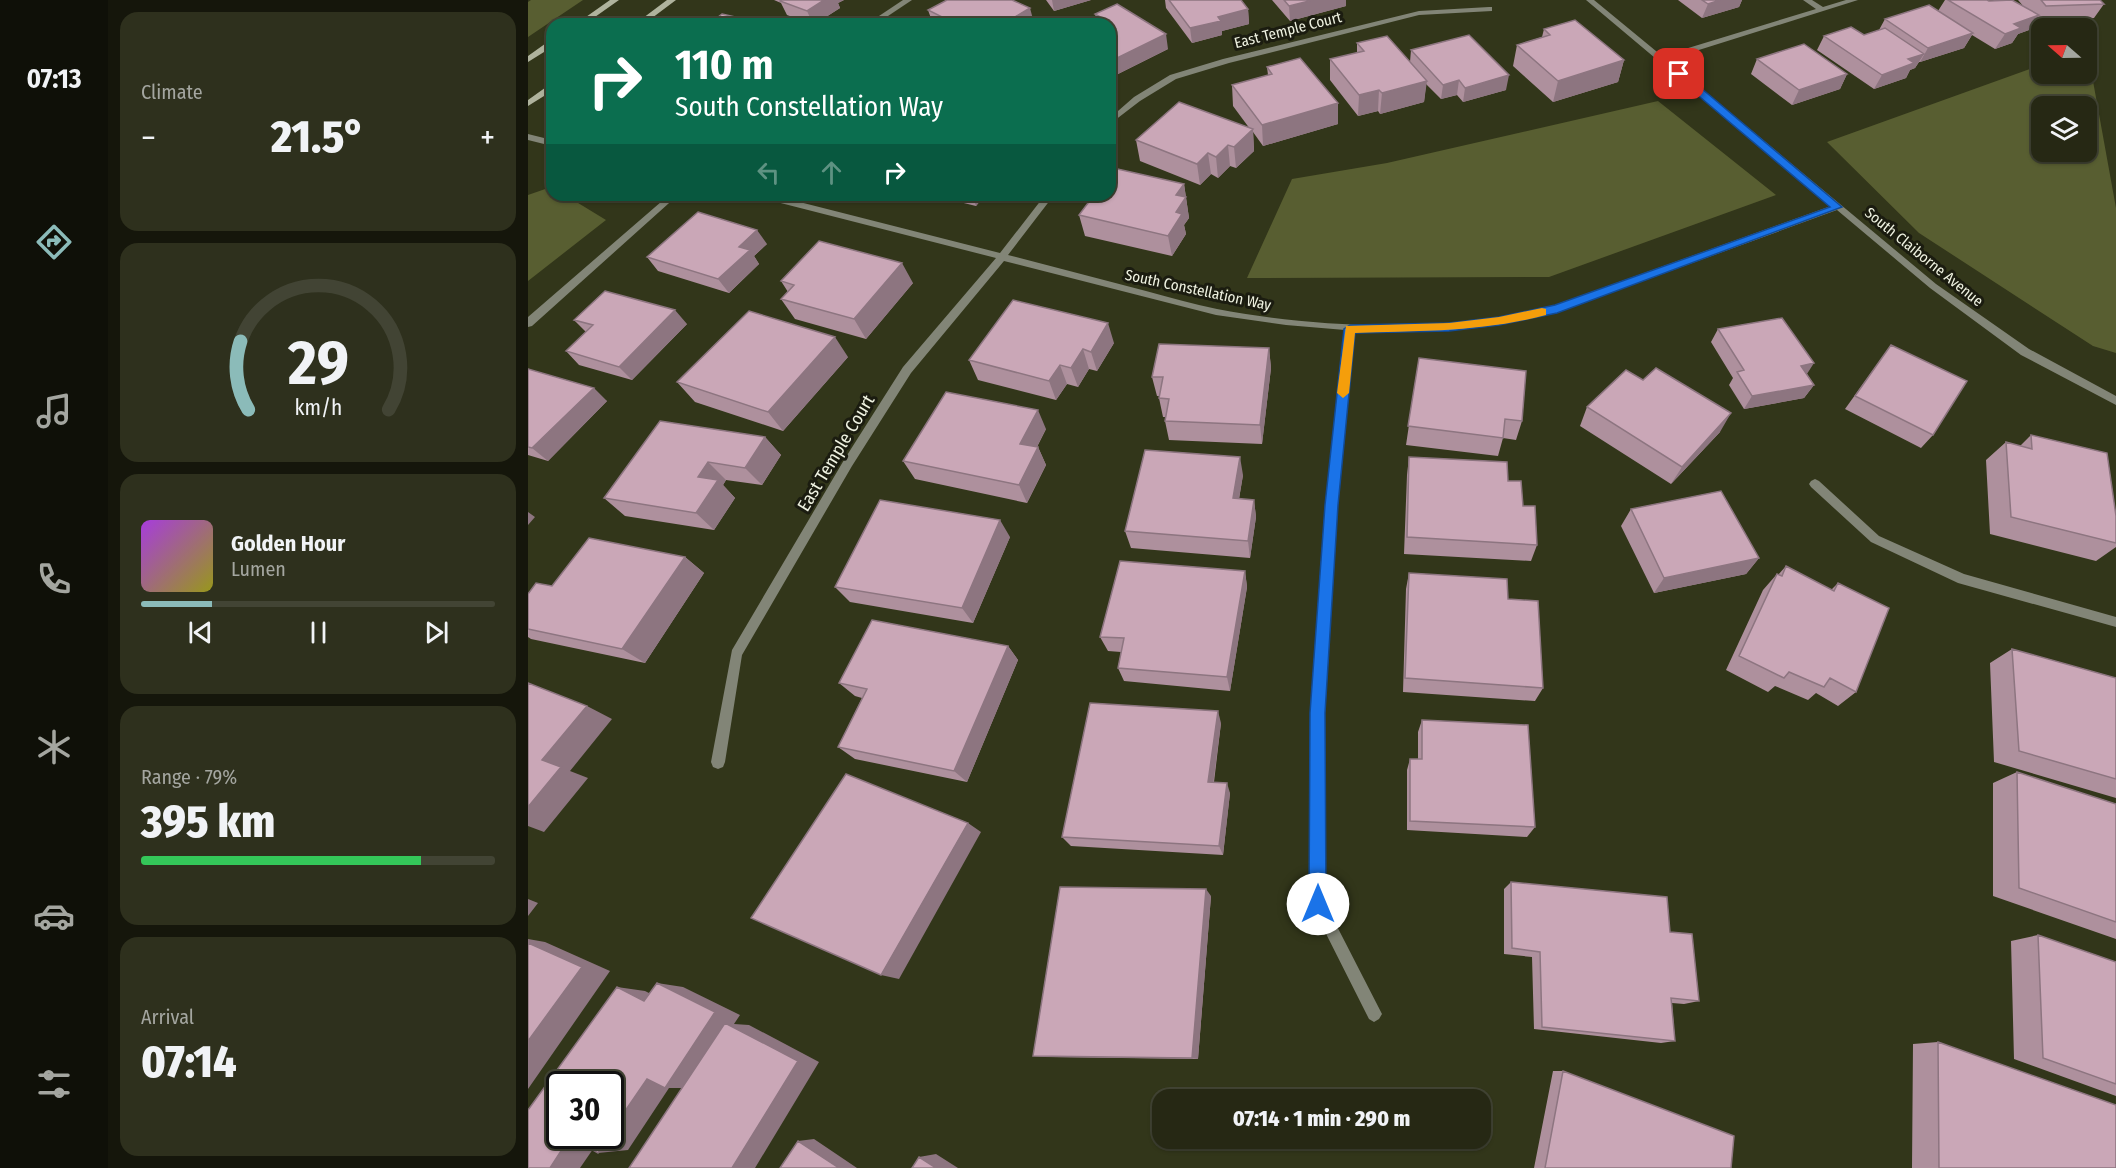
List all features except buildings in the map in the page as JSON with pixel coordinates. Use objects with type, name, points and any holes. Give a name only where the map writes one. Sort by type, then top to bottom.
[{"type":"main road","points":[[589,18],[615,0]]},
{"type":"main road","points":[[647,18],[672,0]]},
{"type":"main road","points":[[528,60],[546,47]]},
{"type":"main road","points":[[528,104],[546,91]]},
{"type":"street","points":[[880,18],[908,0]]},
{"type":"street","name":"South Claiborne Avenue","points":[[1590,0],[1933,286],[2025,352],[2116,401]]},
{"type":"street","points":[[1807,0],[1822,10]]},
{"type":"street","points":[[1661,59],[1854,0]]},
{"type":"street","name":"East Temple Court","points":[[1116,117],[1137,99],[1173,77],[1226,61],[1419,13],[1489,9]]},
{"type":"street","points":[[528,137],[546,142]]},
{"type":"street","points":[[528,323],[668,201]]},
{"type":"street","name":"South Constellation Way","points":[[785,201],[1216,312],[1271,321],[1350,329],[1449,327],[1499,321],[1557,309],[1837,207]]},
{"type":"street","name":"East Temple Court","points":[[718,762],[736,654],[848,463],[907,370],[1002,257],[1045,201]]},
{"type":"street","points":[[1350,329],[1331,505],[1317,713],[1318,904],[1374,1014]]},
{"type":"street","points":[[1815,484],[1875,539],[1962,579],[2116,622]]},
{"type":"green space","points":[[531,0],[583,0],[556,18],[546,18],[546,25],[528,37],[528,2]]},
{"type":"green space","points":[[2031,69],[2031,84],[2094,84],[2096,96],[2031,96],[2031,162],[2097,162],[2097,103],[2116,208],[2116,353],[2093,346],[1919,233],[1827,142]]},
{"type":"green space","points":[[1658,101],[1776,195],[1549,277],[1247,278],[1292,179],[1387,163]]},
{"type":"green space","points":[[546,189],[546,201],[575,201],[606,220],[528,281],[528,195]]},
{"type":"slow traffic","points":[[1343,393],[1350,329],[1449,327],[1499,321],[1542,312]]},
{"type":"route","points":[[1318,904],[1317,713],[1331,505],[1350,329],[1449,327],[1499,321],[1557,309],[1837,207],[1679,74]]}]
